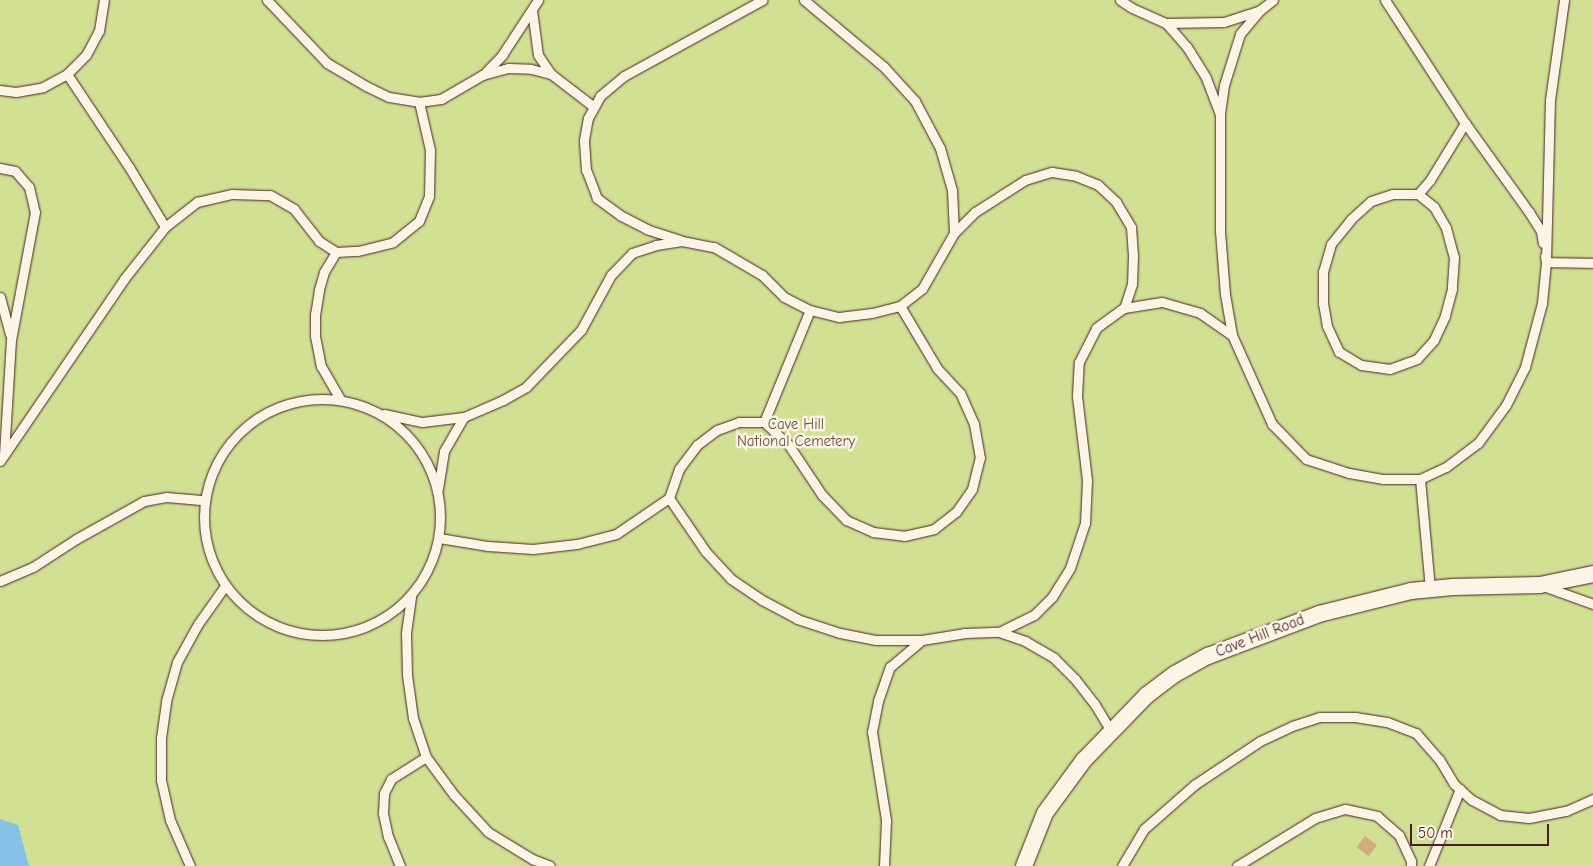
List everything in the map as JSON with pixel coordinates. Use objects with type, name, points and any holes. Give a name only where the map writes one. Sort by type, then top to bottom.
[{"type":"street","name":"Cave Hill Road","points":[[1024,866],[1045,813],[1084,760],[1147,695],[1175,674],[1208,656],[1319,614],[1401,593],[1430,589],[1540,585],[1593,574]]},
{"type":"lane","points":[[0,90],[16,92],[42,87],[66,74],[86,55],[99,31],[104,0]]},
{"type":"lane","points":[[268,0],[327,63],[388,97],[419,102],[441,99],[482,75],[502,55],[538,0]]},
{"type":"lane","points":[[762,0],[624,76],[600,96],[588,118],[585,147],[586,170],[597,198],[620,215],[647,229],[682,241],[714,247],[738,259],[762,275],[784,297],[810,310],[839,317],[872,313],[900,306],[922,289],[954,233],[975,212],[1024,180],[1052,172],[1076,176],[1098,185],[1116,202],[1131,227],[1132,284],[1124,308]]},
{"type":"lane","points":[[804,0],[884,67],[915,100],[940,148],[952,190],[954,233]]},
{"type":"lane","points":[[1120,0],[1132,8],[1166,23],[1224,22],[1260,10]]},
{"type":"lane","points":[[1273,0],[1260,10],[1240,34],[1224,85],[1220,115],[1220,230],[1225,294],[1232,335],[1272,424],[1306,460],[1349,473],[1383,479],[1420,479],[1446,467],[1478,443],[1506,405],[1525,367],[1542,303],[1546,262],[1550,100],[1564,0]]},
{"type":"lane","points":[[1385,0],[1465,123],[1541,232],[1546,262]]},
{"type":"lane","points":[[532,10],[538,55],[551,74],[594,107]]},
{"type":"lane","points":[[1166,23],[1187,47],[1206,78],[1220,115]]},
{"type":"lane","points":[[482,75],[508,68],[531,69],[551,74]]},
{"type":"lane","points":[[66,74],[129,167],[165,227]]},
{"type":"lane","points":[[2,458],[124,278],[165,227],[197,202],[232,194],[270,195],[294,209],[319,241],[336,252],[358,251],[393,242],[419,221],[429,196],[430,150],[419,102]]},
{"type":"lane","points":[[1418,194],[1434,206],[1446,228],[1454,257],[1452,289],[1445,316],[1434,340],[1417,359],[1390,369],[1361,365],[1339,352],[1326,326],[1322,304],[1323,272],[1331,244],[1351,219],[1371,201],[1393,194],[1418,194],[1430,180],[1465,123]]},
{"type":"lane","points":[[0,168],[15,171],[29,187],[34,212],[11,340],[2,458]]},
{"type":"lane","points":[[464,417],[444,450],[438,490],[441,514],[439,538],[429,570],[411,597],[383,619],[350,633],[315,636],[281,629],[250,612],[225,586],[211,559],[204,530],[204,500],[216,464],[237,433],[267,411],[303,399],[340,399],[363,404],[384,414],[422,422],[464,417],[503,400],[526,387],[581,330],[611,275],[632,253],[656,245],[682,241]]},
{"type":"lane","points":[[336,252],[324,272],[319,290],[315,314],[315,336],[321,366],[340,399]]},
{"type":"lane","points":[[1546,262],[1593,263]]},
{"type":"lane","points":[[0,297],[11,340]]},
{"type":"lane","points":[[999,632],[1034,615],[1052,597],[1070,568],[1085,523],[1087,480],[1078,396],[1079,362],[1096,328],[1124,308],[1162,302],[1200,314],[1232,335]]},
{"type":"lane","points":[[439,538],[488,546],[533,549],[577,544],[616,534],[669,498],[678,469],[697,445],[717,430],[740,422],[764,422],[788,444],[822,495],[846,520],[873,532],[904,536],[934,529],[956,512],[972,489],[980,458],[974,424],[960,393],[937,368],[900,306]]},
{"type":"lane","points":[[764,422],[810,310]]},
{"type":"lane","points":[[384,414],[408,434],[422,454],[438,490]]},
{"type":"lane","points":[[1420,479],[1430,589]]},
{"type":"lane","points":[[0,581],[33,567],[76,538],[144,501],[166,497],[204,500]]},
{"type":"lane","points":[[669,498],[706,552],[731,579],[762,600],[797,619],[840,633],[876,640],[922,640],[966,633],[999,632],[1024,641],[1054,658],[1089,697],[1111,731]]},
{"type":"lane","points":[[1540,585],[1593,604]]},
{"type":"lane","points":[[190,866],[170,820],[161,780],[161,738],[166,701],[177,662],[198,624],[225,586]]},
{"type":"lane","points":[[411,597],[406,633],[407,675],[413,718],[426,757],[454,795],[488,832],[532,859],[550,866]]},
{"type":"lane","points":[[884,866],[886,820],[872,732],[878,701],[890,667],[922,640]]},
{"type":"lane","points":[[1122,866],[1144,829],[1194,785],[1260,741],[1292,726],[1320,717],[1356,717],[1387,722],[1416,733],[1439,759],[1460,789],[1472,800],[1500,815],[1529,818],[1566,811],[1593,799]]},
{"type":"lane","points":[[400,866],[388,837],[383,813],[384,793],[391,779],[426,757]]},
{"type":"lane","points":[[1429,866],[1460,789]]},
{"type":"lane","points":[[1237,866],[1314,818],[1345,809],[1377,816],[1399,835],[1411,861],[1411,866]]},
{"type":"green space","name":"Cave Hill National Cemetery","points":[[0,0],[1593,0],[1593,866],[0,866]]},
{"type":"water","points":[[0,819],[18,825],[29,866],[0,866]]},
{"type":"building","points":[[1365,836],[1377,845],[1369,856],[1357,847]]}]
